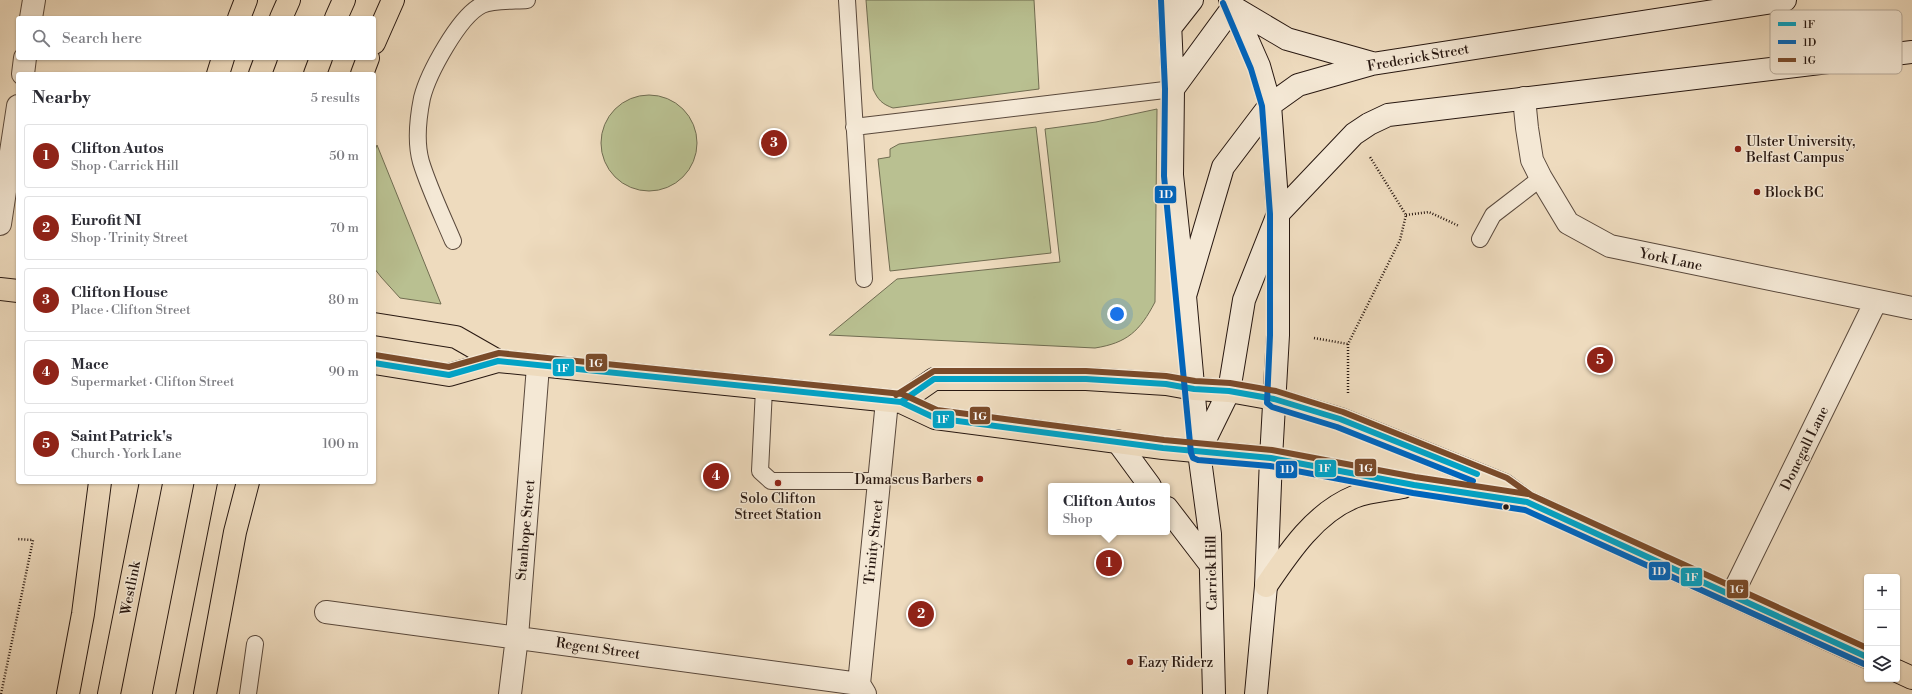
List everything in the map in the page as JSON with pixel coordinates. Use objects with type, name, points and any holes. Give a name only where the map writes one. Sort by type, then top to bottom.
[{"type":"main road","points":[[31,16],[34,0]]},
{"type":"main road","points":[[240,16],[246,0]]},
{"type":"main road","points":[[282,16],[289,0]]},
{"type":"main road","points":[[337,16],[344,0]]},
{"type":"main road","points":[[376,38],[393,0]]},
{"type":"main road","name":"Carrick Hill","points":[[1169,0],[1173,89],[1172,175],[1185,296],[1199,452],[1210,534],[1214,694]]},
{"type":"main road","points":[[1170,28],[1192,0]]},
{"type":"main road","name":"Frederick Street","points":[[1185,296],[1223,167],[1270,105],[1298,85],[1372,64],[1703,6],[1778,0]]},
{"type":"main road","points":[[1231,4],[1287,39],[1372,64]]},
{"type":"main road","points":[[1173,89],[1231,4]]},
{"type":"main road","points":[[1231,4],[1259,66],[1270,105],[1278,214],[1278,335],[1266,586],[1256,694]]},
{"type":"main road","points":[[1902,53],[1912,52]]},
{"type":"main road","points":[[23,72],[25,60]]},
{"type":"main road","points":[[219,72],[222,60]]},
{"type":"main road","points":[[261,72],[265,60]]},
{"type":"main road","points":[[316,72],[320,60]]},
{"type":"main road","points":[[363,72],[367,60]]},
{"type":"main road","points":[[1199,452],[1229,391],[1244,300],[1278,214],[1354,134],[1369,124],[1388,115],[1770,69]]},
{"type":"main road","name":"York Lane","points":[[1524,98],[1532,160],[1541,178],[1568,223],[1610,246],[1912,308]]},
{"type":"main road","points":[[0,224],[16,119]]},
{"type":"main road","points":[[0,289],[16,291]]},
{"type":"main road","name":"Donegall Lane","points":[[1732,595],[1876,301]]},
{"type":"main road","points":[[376,324],[456,338],[498,361],[894,401],[935,418],[1199,452],[1271,458],[1414,485],[1527,502]]},
{"type":"main road","points":[[376,363],[449,375],[498,361]]},
{"type":"main road","name":"Stanhope Street","points":[[510,694],[517,637],[538,366]]},
{"type":"main road","points":[[894,401],[934,379],[1086,379],[1166,384],[1194,389],[1229,391],[1274,399],[1340,419],[1504,485],[1527,502],[1864,656]]},
{"type":"main road","name":"Trinity Street","points":[[862,689],[879,481],[894,401]]},
{"type":"main road","points":[[1117,441],[1148,483]]},
{"type":"main road","points":[[68,694],[83,614],[100,484]]},
{"type":"main road","name":"Westlink","points":[[109,694],[152,484]]},
{"type":"main road","points":[[164,694],[206,484]]},
{"type":"main road","points":[[205,694],[235,532],[247,484]]},
{"type":"main road","points":[[1266,586],[1302,537],[1337,506],[1355,496],[1414,485]]},
{"type":"main road","points":[[1170,512],[1210,564]]},
{"type":"main road","name":"Regent Street","points":[[326,612],[517,637],[862,689]]},
{"type":"main road","points":[[1900,672],[1912,678]]},
{"type":"lane","points":[[453,241],[421,161],[417,127],[422,96],[438,60],[456,28],[472,11],[482,2],[527,0]]},
{"type":"lane","points":[[846,0],[864,279]]},
{"type":"lane","points":[[854,127],[1173,89]]},
{"type":"lane","points":[[1481,238],[1493,215],[1541,178]]},
{"type":"lane","points":[[764,389],[760,471],[771,481],[879,481]]},
{"type":"lane","points":[[248,694],[255,644]]},
{"type":"path","points":[[1340,419],[1348,401],[1348,344],[1400,240],[1406,215],[1380,171],[1354,134]]},
{"type":"path","points":[[1406,215],[1429,212],[1481,238]]},
{"type":"path","points":[[1314,338],[1348,344]]},
{"type":"path","points":[[1,694],[33,540],[17,539]]},
{"type":"green space","points":[[866,0],[1034,0],[1039,89],[893,108],[886,105],[879,99],[873,89]]},
{"type":"green space","points":[[649,95],[667,98],[683,109],[694,125],[697,143],[694,161],[683,177],[667,188],[649,191],[631,188],[615,177],[604,161],[601,143],[604,125],[615,109],[631,98]]},
{"type":"green space","points":[[1157,109],[1155,302],[1144,321],[1124,339],[1116,343],[1095,348],[829,335],[897,279],[1060,262],[1045,129],[1096,122]]},
{"type":"green space","points":[[1036,127],[1051,253],[890,271],[878,159],[890,157],[890,149],[899,144]]},
{"type":"green space","points":[[377,145],[441,304],[400,298],[376,271]]},
{"type":"transit line","name":"1D","points":[[1161,0],[1165,89],[1164,176],[1191,453],[1193,458],[1198,460],[1270,466],[1413,493],[1525,510],[1864,664]]},
{"type":"transit line","name":"1D","points":[[1223,3],[1251,69],[1262,106],[1270,214],[1270,335],[1267,403],[1272,407],[1337,427],[1473,481]]},
{"type":"transit line","name":"1G","points":[[376,355],[449,367],[499,353],[902,394],[937,410],[1164,440],[1272,450],[1415,477],[1528,494]]},
{"type":"transit line","name":"1F","points":[[376,363],[449,375],[498,361],[901,402],[935,418],[1163,448],[1271,458],[1414,485],[1527,502],[1864,656]]},
{"type":"transit line","name":"1G","points":[[896,395],[934,371],[1086,371],[1166,376],[1195,381],[1230,383],[1276,391],[1343,412],[1507,478],[1531,495],[1864,647]]},
{"type":"transit line","name":"1F","points":[[901,402],[934,379],[1086,379],[1166,384],[1194,389],[1229,391],[1274,399],[1340,419],[1477,474]]},
{"type":"place","name":"Clifton House","points":[[774,143]]},
{"type":"place","name":"Ulster University, Belfast Campus","points":[[1738,149]]},
{"type":"place","name":"Block BC","points":[[1757,192]]},
{"type":"place","name":"Saint Patrick's","points":[[1600,360]]},
{"type":"place","name":"Mace","points":[[716,476]]},
{"type":"place","name":"Damascus Barbers","points":[[980,479]]},
{"type":"place","name":"Solo Clifton Street Station","points":[[778,483]]},
{"type":"place","name":"Clifton Autos","points":[[1109,563]]},
{"type":"place","name":"Eurofit NI","points":[[921,614]]},
{"type":"place","name":"Eazy Riderz","points":[[1130,662]]}]
